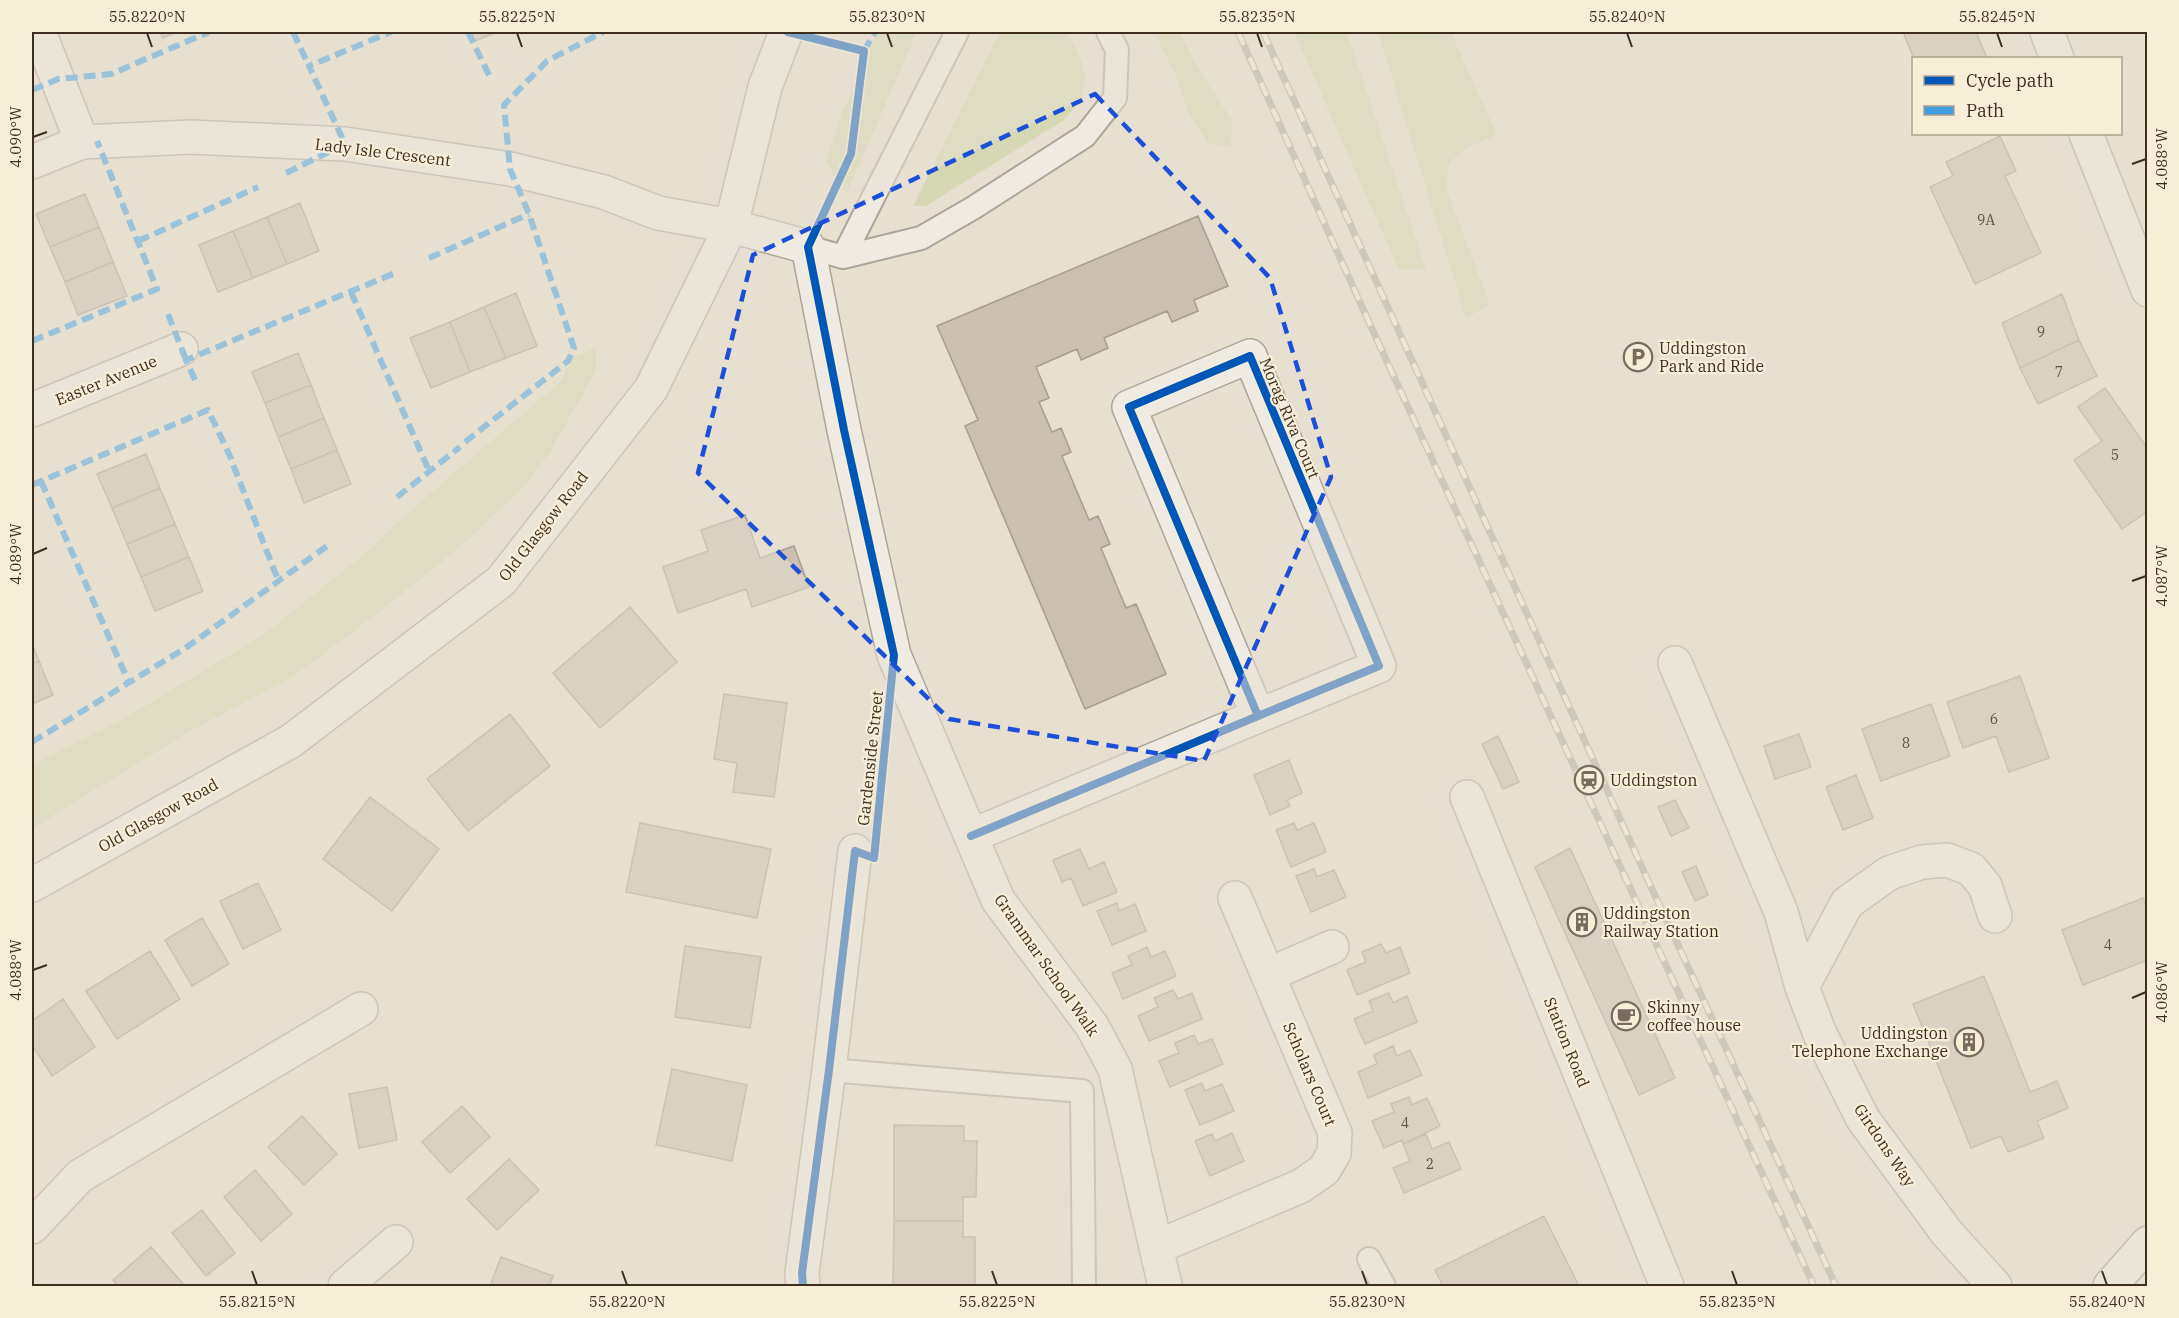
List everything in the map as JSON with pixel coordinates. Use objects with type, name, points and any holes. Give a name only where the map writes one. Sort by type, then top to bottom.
[{"type":"street","points":[[39,32],[82,142]]},
{"type":"street","name":"Old Glasgow Road","points":[[32,885],[291,741],[501,581],[651,389],[731,226],[765,87],[786,32]]},
{"type":"street","points":[[2047,32],[2057,57]]},
{"type":"street","points":[[2086,135],[2148,290]]},
{"type":"street","name":"Lady Isle Crescent","points":[[32,162],[82,142],[191,137],[345,144],[510,169],[604,192],[658,213],[731,226],[808,247]]},
{"type":"street","name":"Grammar School Walk","points":[[808,247],[844,430],[894,655],[998,900],[1092,1026],[1115,1069],[1165,1287]]},
{"type":"street","name":"Easter Avenue","points":[[32,411],[181,349]]},
{"type":"street","name":"Morag Riva Court","points":[[971,836],[1379,666],[1250,356],[1129,407],[1258,716]]},
{"type":"street","name":"Girdons Way","points":[[1675,663],[1781,912],[1802,987],[1820,1034],[1863,1119],[1947,1233],[1995,1287]]},
{"type":"street","name":"Station Road","points":[[1467,797],[1667,1287]]},
{"type":"street","points":[[803,1287],[802,1273],[855,851]]},
{"type":"street","points":[[1802,987],[1847,903],[1889,873],[1922,862],[1947,860],[1971,869],[1985,886],[1995,915]]},
{"type":"street","name":"Scholars Court","points":[[1157,1247],[1301,1186],[1324,1170],[1334,1153],[1335,1133],[1235,898]]},
{"type":"street","points":[[1268,975],[1332,947]]},
{"type":"street","points":[[32,1227],[80,1176],[361,1009]]},
{"type":"street","points":[[345,1287],[396,1242]]},
{"type":"street","points":[[2110,1287],[2148,1243]]},
{"type":"lane","points":[[843,257],[957,32]]},
{"type":"lane","points":[[808,247],[843,257],[921,238],[973,208],[1085,136],[1114,98],[1117,50],[1108,32]]},
{"type":"lane","points":[[829,1070],[1082,1091],[1084,1287]]},
{"type":"lane","points":[[1369,1259],[1384,1287]]},
{"type":"highlighted area","points":[[1095,94],[1270,278],[1331,477],[1204,761],[949,719],[698,473],[753,255]]},
{"type":"green space","points":[[877,32],[917,32],[846,195],[826,162],[843,111]]},
{"type":"green space","points":[[1000,32],[1066,32],[1083,67],[1085,77],[1080,98],[1064,120],[926,206],[913,206]]},
{"type":"green space","points":[[1154,32],[1179,32],[1201,73],[1232,120],[1231,146],[1208,144],[1189,114],[1176,76]]},
{"type":"green space","points":[[1294,32],[1347,32],[1426,269],[1399,270]]},
{"type":"green space","points":[[1378,32],[1451,32],[1497,135],[1468,147],[1449,163],[1446,189],[1490,304],[1466,318]]},
{"type":"green space","points":[[596,348],[596,371],[550,452],[526,484],[459,548],[294,676],[189,732],[55,814],[32,831],[32,765],[118,722],[263,635],[366,553],[411,510],[560,382],[574,357]]},
{"type":"building","points":[[160,32],[177,32],[163,38]]},
{"type":"building","points":[[471,32],[497,32],[475,41]]},
{"type":"building","points":[[1903,32],[1976,32],[1987,57],[1913,57]]},
{"type":"building","points":[[2000,136],[2016,171],[2005,176],[2041,253],[1975,284],[1930,187],[1953,176],[1946,162]]},
{"type":"building","points":[[85,194],[99,227],[50,247],[36,214]]},
{"type":"building","points":[[300,203],[319,251],[287,264],[267,217]]},
{"type":"building","points":[[1198,216],[1228,286],[1194,300],[1198,311],[1172,322],[1167,311],[1104,338],[1108,348],[1081,360],[1077,349],[1036,367],[1049,398],[1039,402],[1052,432],[1061,428],[1071,452],[1062,456],[1089,520],[1098,516],[1110,544],[1101,548],[1126,608],[1136,604],[1166,674],[1085,709],[965,426],[978,420],[937,326]]},
{"type":"building","points":[[267,217],[287,264],[253,278],[233,231]]},
{"type":"building","points":[[99,227],[113,262],[65,282],[50,247]]},
{"type":"building","points":[[233,231],[253,278],[218,292],[199,245]]},
{"type":"building","points":[[113,262],[127,296],[78,315],[65,282]]},
{"type":"building","points":[[516,293],[537,346],[506,358],[484,307]]},
{"type":"building","points":[[2062,294],[2079,340],[2020,368],[2002,323]]},
{"type":"building","points":[[484,307],[506,358],[470,372],[450,322]]},
{"type":"building","points":[[450,322],[470,372],[431,388],[410,338]]},
{"type":"building","points":[[2079,340],[2097,376],[2038,404],[2020,368]]},
{"type":"building","points":[[298,353],[311,385],[265,403],[252,372]]},
{"type":"building","points":[[311,385],[324,418],[278,437],[265,403]]},
{"type":"building","points":[[2105,388],[2148,449],[2148,511],[2122,529],[2074,460],[2102,441],[2078,407]]},
{"type":"building","points":[[324,418],[337,450],[291,469],[278,437]]},
{"type":"building","points":[[337,450],[351,484],[304,503],[291,469]]},
{"type":"building","points":[[146,454],[160,488],[112,508],[97,474]]},
{"type":"building","points":[[160,488],[175,524],[127,544],[112,508]]},
{"type":"building","points":[[745,515],[760,558],[794,546],[809,587],[752,607],[746,589],[678,613],[663,567],[708,551],[701,530]]},
{"type":"building","points":[[175,524],[189,557],[141,577],[127,544]]},
{"type":"building","points":[[189,557],[203,591],[155,611],[141,577]]},
{"type":"building","points":[[630,607],[677,662],[600,728],[553,673]]},
{"type":"building","points":[[32,643],[39,661],[32,664]]},
{"type":"building","points":[[39,661],[53,695],[32,704],[32,664]]},
{"type":"building","points":[[2020,676],[2049,758],[2009,772],[1996,736],[1963,748],[1947,702]]},
{"type":"building","points":[[724,694],[787,703],[774,797],[733,792],[737,763],[714,759]]},
{"type":"building","points":[[1931,704],[1950,756],[1881,781],[1862,729]]},
{"type":"building","points":[[510,714],[550,766],[468,831],[427,779]]},
{"type":"building","points":[[1799,734],[1811,767],[1775,779],[1764,746]]},
{"type":"building","points":[[1498,736],[1519,782],[1503,789],[1482,744]]},
{"type":"building","points":[[1289,760],[1302,793],[1287,800],[1290,806],[1270,815],[1254,775]]},
{"type":"building","points":[[1856,775],[1873,818],[1843,830],[1826,787]]},
{"type":"building","points":[[370,797],[439,849],[392,911],[323,859]]},
{"type":"building","points":[[1675,800],[1689,828],[1671,836],[1658,807]]},
{"type":"building","points":[[640,823],[771,849],[757,918],[626,892]]},
{"type":"building","points":[[1294,823],[1297,830],[1314,823],[1326,852],[1291,867],[1276,830]]},
{"type":"building","name":"Uddingston Railway Station","points":[[1570,848],[1675,1078],[1639,1095],[1535,867]]},
{"type":"building","points":[[1080,849],[1089,869],[1104,862],[1117,892],[1083,906],[1071,878],[1062,882],[1053,860]]},
{"type":"building","points":[[1696,866],[1708,895],[1695,901],[1682,872]]},
{"type":"building","points":[[1314,869],[1317,877],[1334,870],[1346,897],[1311,912],[1296,876]]},
{"type":"building","points":[[258,883],[281,930],[243,949],[220,901]]},
{"type":"building","points":[[2143,898],[2148,909],[2148,960],[2083,985],[2062,930]]},
{"type":"building","points":[[1117,903],[1119,911],[1135,904],[1146,931],[1112,945],[1097,911]]},
{"type":"building","points":[[202,918],[229,964],[192,986],[165,940]]},
{"type":"building","points":[[1381,944],[1386,953],[1400,947],[1410,973],[1357,995],[1347,970],[1366,962],[1362,952]]},
{"type":"building","points":[[685,946],[761,957],[750,1028],[675,1017]]},
{"type":"building","points":[[1147,947],[1151,957],[1165,951],[1176,976],[1123,999],[1112,973],[1132,965],[1128,956]]},
{"type":"building","points":[[150,951],[180,999],[117,1039],[86,991]]},
{"type":"building","name":"Uddingston Telephone Exchange","points":[[1984,976],[2030,1092],[2057,1081],[2068,1108],[2037,1121],[2044,1138],[2008,1152],[2001,1136],[1971,1148],[1913,1004]]},
{"type":"building","points":[[1173,990],[1178,999],[1192,993],[1202,1019],[1149,1041],[1138,1016],[1158,1007],[1154,998]]},
{"type":"building","points":[[1389,993],[1393,1003],[1407,996],[1417,1022],[1365,1044],[1354,1019],[1373,1011],[1369,1001]]},
{"type":"building","points":[[63,999],[95,1047],[52,1076],[32,1045],[32,1021]]},
{"type":"building","points":[[1194,1035],[1198,1044],[1212,1039],[1223,1064],[1170,1087],[1159,1061],[1179,1053],[1175,1043]]},
{"type":"building","points":[[1393,1046],[1397,1056],[1410,1050],[1422,1075],[1368,1098],[1358,1072],[1377,1064],[1374,1055]]},
{"type":"building","points":[[672,1069],[747,1085],[732,1161],[656,1145]]},
{"type":"building","points":[[1202,1083],[1205,1091],[1222,1084],[1234,1111],[1200,1125],[1185,1090]]},
{"type":"building","points":[[387,1087],[397,1140],[359,1148],[349,1094]]},
{"type":"building","points":[[1409,1097],[1412,1105],[1427,1098],[1440,1126],[1403,1144],[1402,1140],[1384,1148],[1372,1121],[1394,1112],[1391,1104]]},
{"type":"building","points":[[462,1106],[490,1137],[450,1173],[422,1142]]},
{"type":"building","points":[[302,1116],[337,1154],[304,1185],[268,1147]]},
{"type":"building","points":[[894,1125],[964,1126],[964,1141],[977,1141],[976,1197],[963,1197],[963,1221],[894,1221]]},
{"type":"building","points":[[1232,1133],[1244,1161],[1210,1176],[1195,1141],[1212,1134],[1215,1141]]},
{"type":"building","points":[[1426,1134],[1432,1149],[1449,1142],[1461,1169],[1404,1193],[1393,1168],[1410,1161],[1403,1144]]},
{"type":"building","points":[[509,1159],[539,1190],[497,1230],[467,1199]]},
{"type":"building","points":[[255,1170],[292,1214],[261,1241],[224,1197]]},
{"type":"building","points":[[202,1210],[235,1253],[206,1276],[172,1233]]},
{"type":"building","points":[[1544,1216],[1579,1286],[1443,1286],[1435,1270]]},
{"type":"building","points":[[894,1221],[963,1221],[963,1237],[975,1237],[975,1286],[893,1286]]},
{"type":"building","points":[[151,1247],[185,1286],[118,1286],[113,1280]]},
{"type":"building","points":[[501,1257],[553,1276],[549,1286],[490,1286]]},
{"type":"railway","points":[[1238,32],[1378,342],[1814,1286]]},
{"type":"railway","points":[[1263,32],[1646,876],[1836,1286]]},
{"type":"marked path","points":[[32,90],[58,79],[111,74],[209,32]]},
{"type":"marked path","points":[[293,32],[309,66]]},
{"type":"marked path","points":[[286,173],[345,144],[309,66],[391,32]]},
{"type":"marked path","points":[[468,32],[491,79]]},
{"type":"marked path","points":[[465,442],[568,361],[574,348],[529,214],[510,169],[504,105],[547,61],[603,32]]},
{"type":"marked path","points":[[864,51],[875,32]]},
{"type":"marked path","points":[[32,341],[157,289],[97,141]]},
{"type":"marked path","points":[[138,241],[258,187]]},
{"type":"marked path","points":[[429,258],[529,214]]},
{"type":"marked path","points":[[195,380],[186,360],[395,273]]},
{"type":"marked path","points":[[351,292],[430,473]]},
{"type":"marked path","points":[[168,314],[186,360]]},
{"type":"marked path","points":[[32,485],[208,410],[229,454],[278,580]]},
{"type":"marked path","points":[[397,497],[460,447]]},
{"type":"marked path","points":[[41,481],[129,683]]},
{"type":"marked path","points":[[32,742],[187,647],[327,546]]},
{"type":"cycle path","name":"Gardenside Street","points":[[788,32],[864,51],[851,154],[808,247],[844,430],[894,655],[874,858],[855,851],[802,1273],[803,1286]]},
{"type":"cycle path","points":[[971,836],[1258,716],[1129,407],[1250,356],[1379,666],[1258,716]]},
{"type":"place","name":"Uddingston Park and Ride","points":[[1638,357]]},
{"type":"place","name":"Uddingston","points":[[1589,780]]},
{"type":"place","name":"Uddingston Railway Station","points":[[1582,922]]},
{"type":"place","name":"Skinny coffee house","points":[[1626,1016]]},
{"type":"place","name":"Uddingston Telephone Exchange","points":[[1969,1042]]}]
